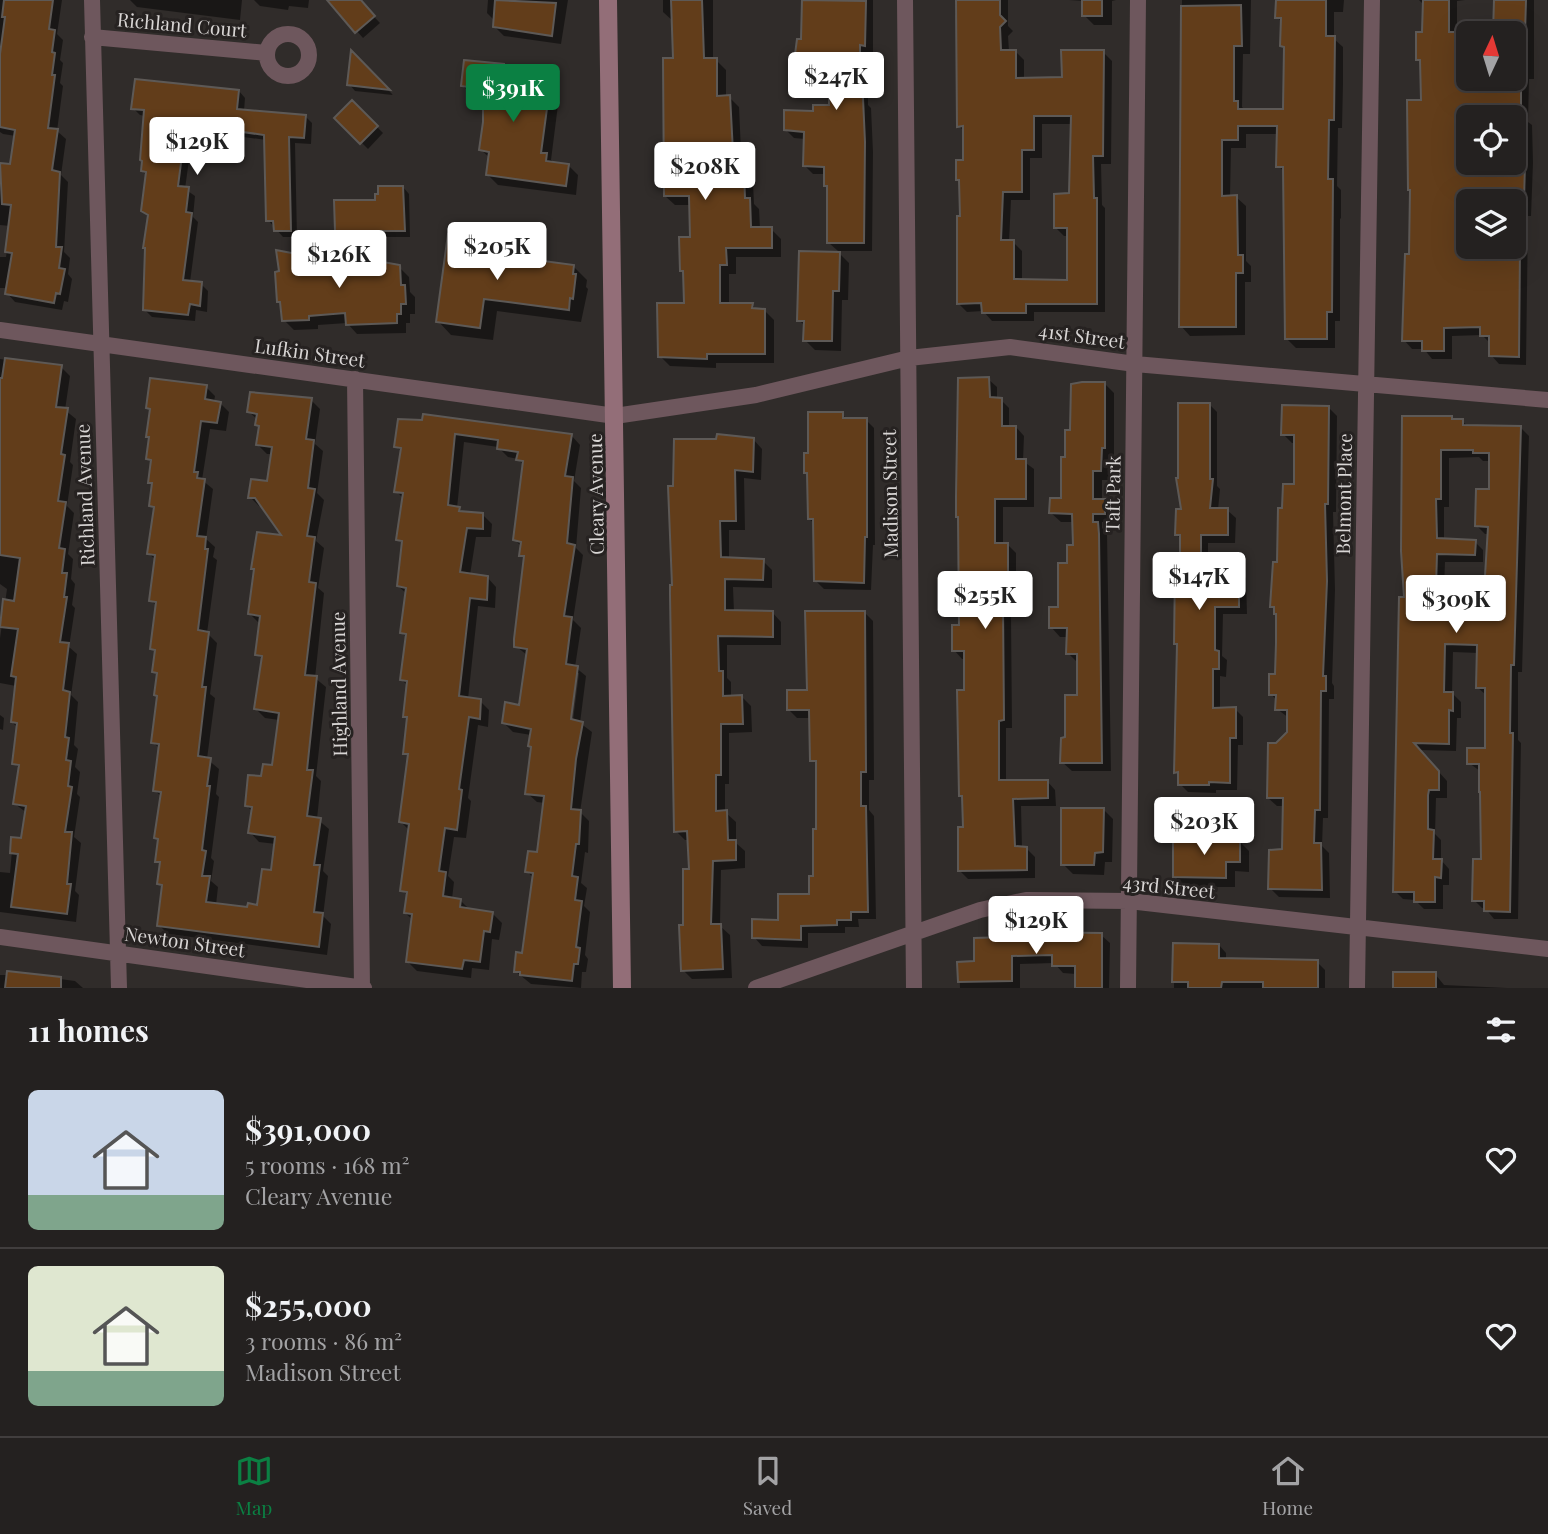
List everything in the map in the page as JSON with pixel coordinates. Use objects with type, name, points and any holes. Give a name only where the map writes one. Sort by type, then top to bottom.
[{"type":"street","name":"Richland Avenue","points":[[92,0],[119,988]]},
{"type":"street","name":"Cleary Avenue","points":[[608,0],[622,988]]},
{"type":"street","name":"Madison Street","points":[[905,0],[914,988]]},
{"type":"street","name":"Taft Park","points":[[1128,988],[1138,0]]},
{"type":"street","name":"Belmont Place","points":[[1357,988],[1372,0]]},
{"type":"street","name":"Richland Court","points":[[92,37],[267,53]]},
{"type":"street","name":"Lufkin Street","points":[[0,330],[615,416]]},
{"type":"street","name":"41st Street","points":[[615,416],[756,395],[909,358],[1010,347],[1135,364],[1548,400]]},
{"type":"street","name":"Highland Avenue","points":[[355,379],[363,988]]},
{"type":"street","name":"43rd Street","points":[[756,988],[915,931],[980,910],[1026,900],[1129,901],[1548,949]]},
{"type":"street","name":"Newton Street","points":[[0,937],[363,988]]},
{"type":"building","points":[[4,0],[53,0],[49,29],[55,30],[52,75],[55,75],[48,128],[58,129],[52,170],[60,172],[56,247],[62,247],[59,268],[65,269],[60,294],[56,293],[54,303],[5,294],[12,253],[5,252],[11,205],[2,204],[0,163],[10,164],[15,130],[0,127],[0,54],[5,17],[2,17]]},
{"type":"building","points":[[327,0],[361,0],[375,16],[355,33]]},
{"type":"building","points":[[495,0],[556,3],[552,36],[493,27]]},
{"type":"building","points":[[671,0],[702,0],[704,58],[717,58],[717,96],[730,95],[734,171],[744,171],[745,198],[750,198],[751,227],[772,227],[772,248],[726,248],[727,265],[720,265],[720,303],[753,303],[752,308],[765,309],[765,354],[707,354],[707,359],[658,357],[657,303],[684,303],[679,237],[690,237],[689,196],[664,196],[663,58],[673,58]]},
{"type":"building","points":[[802,0],[866,1],[865,46],[860,45],[860,94],[863,98],[865,142],[864,243],[827,243],[827,186],[824,186],[824,167],[803,166],[804,132],[784,130],[784,110],[813,111],[813,105],[829,105],[829,63],[794,62],[797,39],[801,39]]},
{"type":"building","points":[[956,0],[1000,0],[1000,15],[1006,21],[1000,27],[1001,50],[1016,50],[1016,78],[1062,77],[1061,50],[1104,50],[1103,156],[1093,156],[1094,198],[1097,198],[1097,304],[1026,304],[1026,313],[982,313],[981,303],[957,304],[957,216],[960,216],[956,160],[963,160],[963,126],[957,127]],"holes":[[[1034,116],[1071,116],[1069,193],[1054,194],[1054,228],[1067,228],[1067,280],[1014,279],[1014,240],[1001,240],[1003,192],[1022,192],[1022,150],[1034,150]]]},
{"type":"building","points":[[1082,0],[1102,0],[1102,16],[1082,16]]},
{"type":"building","points":[[1276,0],[1326,0],[1326,36],[1335,36],[1334,120],[1329,120],[1328,179],[1333,179],[1332,312],[1327,312],[1327,339],[1285,339],[1283,167],[1276,167],[1277,126],[1238,126],[1238,140],[1222,140],[1222,196],[1237,195],[1238,255],[1243,255],[1243,273],[1236,273],[1236,327],[1179,327],[1181,6],[1241,5],[1242,46],[1234,46],[1234,101],[1238,101],[1238,109],[1283,109],[1284,47],[1280,46],[1281,18],[1275,18]]},
{"type":"building","points":[[1423,0],[1449,0],[1449,32],[1456,32],[1456,91],[1521,91],[1521,105],[1456,105],[1456,175],[1525,175],[1524,189],[1456,189],[1456,259],[1520,259],[1519,357],[1489,356],[1489,336],[1480,336],[1480,327],[1444,328],[1444,351],[1422,351],[1422,341],[1402,341],[1405,254],[1409,254],[1407,100],[1421,100],[1416,32],[1422,32]]},
{"type":"building","points":[[1494,0],[1526,0],[1525,21],[1493,21]]},
{"type":"building","points":[[351,50],[390,90],[347,85]]},
{"type":"building","points":[[464,60],[504,64],[504,68],[524,70],[522,82],[550,86],[541,153],[547,153],[546,161],[569,164],[566,186],[486,175],[489,152],[479,150],[483,122],[483,89],[461,86]]},
{"type":"building","points":[[135,79],[239,90],[237,109],[306,115],[304,138],[289,137],[291,231],[274,231],[273,221],[266,221],[264,135],[186,124],[178,186],[189,187],[186,212],[192,213],[183,280],[202,282],[200,306],[190,304],[188,315],[143,310],[143,248],[148,215],[141,211],[146,172],[141,171],[140,160],[144,110],[131,109]]},
{"type":"building","points":[[352,100],[378,126],[360,144],[334,118]]},
{"type":"building","points":[[378,186],[403,186],[405,231],[335,231],[334,200],[375,200]]},
{"type":"building","points":[[448,234],[492,240],[490,254],[574,265],[573,274],[576,274],[569,310],[484,299],[480,328],[436,322]]},
{"type":"building","points":[[276,250],[328,260],[328,265],[383,262],[400,265],[406,304],[401,304],[397,323],[346,325],[345,313],[309,316],[309,320],[282,321],[280,302],[277,302],[275,272],[279,271]]},
{"type":"building","points":[[799,251],[840,252],[839,291],[833,291],[832,341],[803,341],[804,321],[797,321]]},
{"type":"building","points":[[5,358],[62,365],[56,407],[68,408],[58,501],[66,502],[59,548],[65,549],[62,573],[67,573],[64,597],[67,597],[60,642],[69,643],[63,690],[70,692],[65,737],[69,738],[66,760],[71,761],[68,786],[72,787],[65,832],[72,832],[67,884],[71,884],[67,914],[11,907],[18,854],[10,853],[11,837],[21,838],[26,806],[13,804],[19,765],[12,764],[17,723],[11,722],[16,677],[11,676],[18,629],[0,627],[3,599],[14,601],[20,558],[0,555],[0,378]]},
{"type":"building","points":[[989,377],[990,397],[1002,398],[1002,426],[1016,426],[1016,459],[1026,459],[1026,499],[995,499],[995,543],[1008,543],[1008,582],[1014,582],[1014,600],[1005,600],[1003,607],[1004,720],[999,721],[999,780],[1048,780],[1048,798],[1013,799],[1015,846],[1027,847],[1027,870],[958,871],[958,827],[963,827],[962,796],[959,796],[957,690],[964,690],[964,651],[952,651],[952,625],[959,625],[956,517],[958,378]]},
{"type":"building","points":[[150,378],[207,385],[205,399],[221,402],[217,423],[201,421],[194,472],[198,472],[197,478],[205,479],[197,536],[206,537],[205,549],[208,549],[198,630],[209,632],[202,687],[206,687],[198,756],[211,758],[202,850],[206,851],[202,876],[210,876],[206,902],[247,907],[248,903],[257,905],[262,869],[271,870],[275,837],[248,833],[252,807],[245,806],[248,775],[261,776],[263,764],[272,765],[279,713],[254,709],[262,656],[255,655],[260,616],[248,614],[254,569],[251,569],[257,532],[281,535],[255,498],[248,498],[251,479],[267,481],[272,447],[256,445],[259,426],[255,425],[257,414],[247,412],[250,392],[312,398],[306,439],[314,440],[308,488],[315,489],[307,536],[315,537],[309,582],[316,583],[305,675],[317,676],[307,770],[313,770],[307,816],[321,818],[314,865],[320,865],[314,912],[323,913],[319,947],[157,926],[162,885],[157,884],[160,862],[155,862],[158,839],[154,838],[161,792],[153,791],[159,744],[151,743],[157,673],[152,672],[155,650],[150,649],[156,602],[149,601],[155,555],[147,554],[154,507],[149,506],[151,460],[146,459],[150,409],[146,408]]},
{"type":"building","points":[[1105,382],[1105,448],[1102,448],[1101,471],[1093,471],[1093,499],[1105,499],[1105,514],[1093,514],[1093,522],[1098,522],[1099,534],[1102,763],[1060,763],[1061,738],[1065,737],[1065,695],[1077,695],[1077,654],[1066,654],[1067,628],[1049,628],[1049,607],[1058,607],[1058,563],[1067,563],[1067,545],[1073,545],[1072,514],[1049,513],[1050,498],[1061,498],[1061,457],[1065,457],[1065,430],[1070,430],[1071,384]]},
{"type":"building","points":[[1178,403],[1210,403],[1210,479],[1213,479],[1210,508],[1228,508],[1228,535],[1201,535],[1201,569],[1239,569],[1239,607],[1215,607],[1215,650],[1219,651],[1219,669],[1213,669],[1213,708],[1236,707],[1236,738],[1230,738],[1230,783],[1178,785],[1178,772],[1174,773],[1177,644],[1174,644],[1175,570],[1180,570],[1180,535],[1175,535],[1176,509],[1181,509],[1176,478]]},
{"type":"building","points":[[1282,405],[1329,406],[1323,676],[1326,676],[1326,691],[1321,691],[1320,810],[1315,810],[1314,843],[1321,843],[1322,890],[1268,889],[1269,850],[1282,849],[1283,798],[1267,798],[1268,743],[1276,743],[1287,732],[1287,710],[1275,710],[1276,695],[1269,695],[1269,674],[1275,674],[1276,614],[1274,607],[1270,607],[1273,562],[1277,562],[1278,508],[1282,508],[1283,484],[1294,484],[1294,435],[1281,435]]},
{"type":"building","points":[[808,412],[843,412],[843,418],[867,418],[867,537],[864,583],[814,581],[813,519],[808,519],[807,473],[804,473],[804,453],[808,453]]},
{"type":"building","points":[[423,414],[572,434],[565,476],[573,477],[567,543],[575,545],[564,616],[572,617],[566,664],[578,666],[571,719],[583,722],[571,809],[581,810],[579,844],[576,844],[572,876],[578,877],[575,900],[582,901],[576,947],[580,948],[578,964],[574,964],[572,981],[514,972],[516,952],[522,953],[533,873],[525,872],[528,851],[537,852],[544,796],[525,794],[531,729],[502,723],[505,702],[519,705],[527,649],[514,647],[524,556],[519,556],[521,542],[513,540],[523,461],[516,460],[518,452],[497,449],[498,440],[455,434],[448,505],[460,507],[459,511],[483,513],[483,529],[467,528],[460,572],[488,576],[487,600],[470,598],[459,696],[481,699],[480,719],[469,717],[459,789],[462,790],[457,830],[445,828],[439,871],[446,872],[443,896],[461,899],[460,907],[493,912],[490,932],[484,931],[480,962],[464,960],[462,969],[406,962],[412,914],[404,913],[407,892],[400,891],[409,824],[399,822],[408,754],[403,754],[407,681],[400,680],[406,634],[400,633],[406,588],[397,586],[402,541],[396,540],[403,493],[394,492],[401,448],[394,447],[398,419],[422,420]]},
{"type":"building","points":[[1402,416],[1452,416],[1452,419],[1463,419],[1463,425],[1521,426],[1514,665],[1511,665],[1510,733],[1513,733],[1510,912],[1484,911],[1484,901],[1472,901],[1473,859],[1481,859],[1480,792],[1479,764],[1467,764],[1467,748],[1485,748],[1485,688],[1476,688],[1477,645],[1445,644],[1444,692],[1453,692],[1453,711],[1449,710],[1449,744],[1414,743],[1439,771],[1439,790],[1429,790],[1428,795],[1428,829],[1434,830],[1433,859],[1442,859],[1441,878],[1435,877],[1435,902],[1414,902],[1414,892],[1393,892],[1399,597],[1404,597],[1401,551]],"holes":[[[1441,450],[1473,450],[1473,453],[1489,453],[1489,489],[1476,489],[1475,526],[1488,527],[1484,592],[1446,591],[1446,587],[1436,587],[1437,554],[1475,555],[1476,540],[1437,538],[1436,499],[1441,499]]]},
{"type":"building","points":[[717,434],[754,438],[753,472],[735,470],[736,521],[720,521],[721,557],[764,559],[763,580],[725,579],[725,610],[773,611],[773,637],[718,636],[723,696],[742,695],[743,724],[721,724],[721,775],[716,775],[716,811],[727,810],[728,840],[736,840],[736,860],[713,861],[711,924],[721,924],[723,969],[681,971],[679,925],[683,925],[683,869],[689,869],[687,831],[674,832],[672,585],[668,486],[673,486],[674,439],[716,439]]},
{"type":"building","points":[[805,611],[865,611],[866,772],[861,772],[861,806],[866,806],[868,912],[851,912],[851,920],[837,920],[837,925],[801,926],[801,940],[752,938],[752,919],[778,920],[778,894],[809,894],[809,876],[813,876],[816,761],[810,761],[809,710],[787,710],[787,690],[807,690]]},
{"type":"building","points":[[1061,808],[1104,808],[1103,852],[1095,853],[1094,865],[1061,865]]},
{"type":"building","points":[[1173,839],[1240,839],[1240,862],[1226,862],[1226,878],[1173,877]]},
{"type":"building","points":[[1007,932],[1102,933],[1102,988],[1075,988],[1075,966],[1052,966],[1052,955],[1012,956],[1012,981],[958,982],[957,962],[974,961],[974,938],[1007,937]]},
{"type":"building","points":[[1173,943],[1219,944],[1219,958],[1318,960],[1318,988],[1263,988],[1263,982],[1222,982],[1221,988],[1188,988],[1188,982],[1172,982]]},
{"type":"building","points":[[7,971],[61,977],[61,988],[5,988]]},
{"type":"building","points":[[1393,972],[1436,972],[1436,988],[1393,988]]}]
